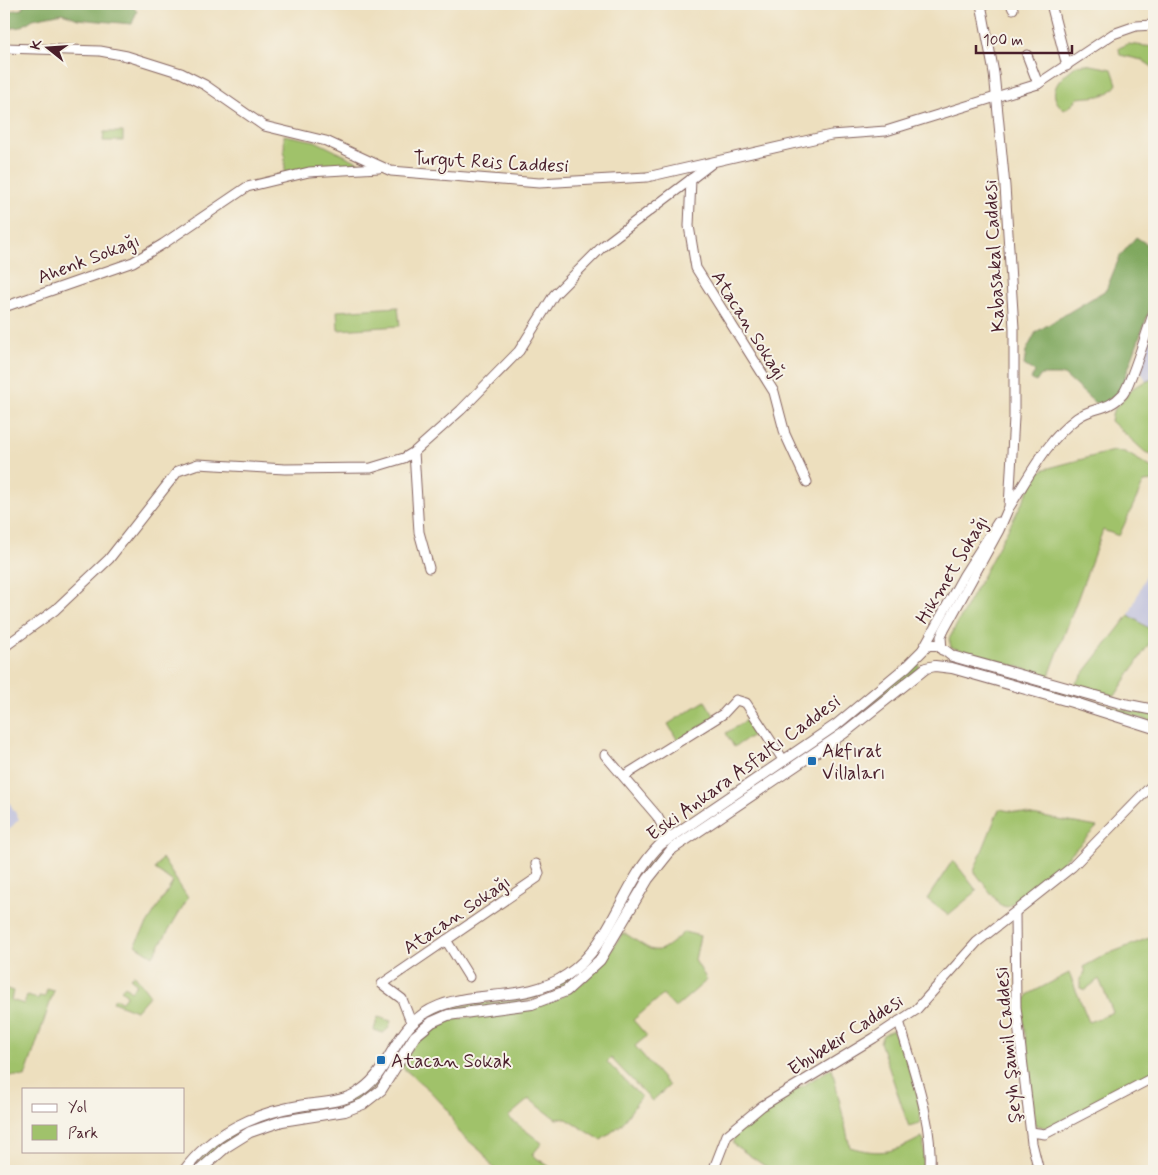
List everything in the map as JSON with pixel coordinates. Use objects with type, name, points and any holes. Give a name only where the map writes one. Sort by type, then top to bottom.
[{"type":"main road","points":[[1154,710],[1124,704],[952,656],[935,644],[928,644],[922,649],[921,656],[924,663],[952,668],[1072,702],[1154,728]]},
{"type":"main road","name":"Eski Ankara Asfaltı Caddesi","points":[[184,1171],[211,1143],[254,1118],[292,1107],[346,1098],[363,1089],[381,1071],[399,1037],[412,1022],[424,1014],[446,1004],[523,994],[542,988],[565,976],[581,964],[593,950],[640,868],[668,838],[836,725],[906,667],[922,649]]},
{"type":"main road","points":[[935,666],[942,660],[942,650]]},
{"type":"main road","name":"Eski Ankara Asfaltı Caddesi","points":[[199,1171],[226,1148],[250,1132],[282,1121],[344,1111],[363,1104],[381,1090],[415,1036],[432,1022],[448,1015],[532,1004],[566,991],[600,960],[648,879],[672,849],[844,733],[920,671],[935,666]]},
{"type":"street","name":"Kabasakal Caddesi","points":[[981,4],[990,42],[997,96],[1009,237],[1014,328],[1014,417],[1009,507]]},
{"type":"street","points":[[1051,4],[1067,66]]},
{"type":"street","name":"Turgut Reis Caddesi","points":[[4,48],[100,51],[127,56],[180,73],[205,85],[255,122],[326,141],[381,168],[404,173],[547,183],[647,177],[831,135],[886,131],[1038,84],[1113,34],[1136,26],[1154,25]]},
{"type":"street","points":[[1027,55],[1038,84]]},
{"type":"street","points":[[4,647],[55,610],[109,558],[178,471],[198,464],[285,469],[371,468],[404,458],[414,452],[460,410],[519,351],[554,295],[602,246],[715,161]]},
{"type":"street","name":"Ahenk Sokağı","points":[[4,307],[133,262],[163,244],[236,193],[269,180],[327,170],[381,168]]},
{"type":"street","name":"Atacan Sokağı","points":[[691,180],[689,226],[696,268],[774,392],[784,434],[807,482]]},
{"type":"street","name":"Hikmet Sokağı","points":[[922,649],[964,575],[1059,433],[1090,411],[1106,408],[1124,393],[1154,312]]},
{"type":"street","points":[[414,452],[419,532],[429,568]]},
{"type":"street","name":"Hikmet Sokağı","points":[[942,650],[940,643],[944,630],[999,530],[1009,507]]},
{"type":"street","points":[[624,776],[723,714],[736,700],[746,703],[784,761]]},
{"type":"street","points":[[605,755],[657,816],[668,838]]},
{"type":"street","name":"Ebubekir Caddesi","points":[[713,1171],[728,1135],[762,1106],[916,1010],[977,942],[1015,914],[1072,867],[1154,783]]},
{"type":"street","name":"Atacan Sokağı","points":[[412,1022],[402,998],[382,984],[537,878],[539,873],[536,864]]},
{"type":"street","name":"Şeyh Şamil Caddesi","points":[[1015,914],[1016,1007],[1031,1132],[1039,1171]]},
{"type":"street","points":[[446,940],[469,977]]},
{"type":"street","points":[[899,1021],[923,1103],[931,1159],[930,1171]]},
{"type":"street","points":[[1031,1132],[1045,1134],[1154,1077]]},
{"type":"shaded area","points":[[1154,329],[1154,378],[1147,382],[1139,368]]},
{"type":"shaded area","points":[[1154,556],[1154,632],[1129,615]]},
{"type":"shaded area","points":[[4,793],[19,819],[4,835]]},
{"type":"green space","points":[[24,4],[125,4],[132,6],[137,11],[132,24],[78,19],[63,13],[33,19],[21,27],[4,29],[4,12],[22,9]]},
{"type":"green space","points":[[1128,44],[1154,47],[1154,68],[1142,60],[1120,55],[1119,48]]},
{"type":"green space","points":[[1086,64],[1112,69],[1117,84],[1113,89],[1104,94],[1078,98],[1064,110],[1055,97],[1057,85],[1077,65]]},
{"type":"green space","points":[[104,132],[123,132],[123,141],[103,141]]},
{"type":"green space","points":[[284,135],[315,141],[358,162],[358,165],[327,165],[285,173]]},
{"type":"green space","points":[[1136,237],[1148,245],[1151,306],[1120,391],[1105,403],[1095,403],[1064,375],[1041,375],[1036,382],[1031,379],[1035,372],[1024,365],[1026,351],[1036,332],[1106,290],[1120,256]]},
{"type":"green space","points":[[398,307],[400,326],[338,330],[337,311]]},
{"type":"green space","points":[[1154,378],[1154,456],[1145,452],[1111,421],[1113,411],[1134,387]]},
{"type":"green space","points":[[1113,451],[1125,452],[1154,469],[1154,481],[1144,482],[1119,536],[1103,530],[1049,676],[951,647],[949,639],[1038,473],[1045,469]]},
{"type":"green space","points":[[1129,615],[1154,632],[1154,636],[1115,696],[1075,684]]},
{"type":"green space","points":[[947,658],[1128,711],[1154,714],[1154,722],[945,662]]},
{"type":"green space","points":[[917,663],[920,667],[837,733],[715,815],[713,812]]},
{"type":"green space","points":[[705,701],[715,717],[678,741],[668,724]]},
{"type":"green space","points":[[750,718],[758,732],[734,747],[726,733]]},
{"type":"green space","points":[[999,809],[1097,827],[1055,870],[1007,907],[1000,905],[974,871]]},
{"type":"green space","points":[[704,817],[706,820],[662,853],[654,862],[638,886],[603,948],[580,975],[542,995],[520,1002],[434,1016],[412,1035],[380,1081],[358,1100],[335,1108],[281,1117],[253,1127],[226,1142],[193,1171],[188,1171],[214,1146],[240,1129],[276,1114],[348,1101],[410,1030],[434,1012],[451,1007],[520,999],[544,991],[571,976],[640,875],[661,850]]},
{"type":"green space","points":[[162,858],[188,898],[153,956],[137,946],[136,942],[173,882],[155,869]]},
{"type":"green space","points":[[953,860],[977,891],[948,915],[927,899]]},
{"type":"green space","points":[[684,932],[700,936],[695,960],[707,980],[675,1008],[663,995],[633,1020],[647,1036],[635,1046],[669,1086],[652,1101],[611,1058],[607,1062],[641,1097],[621,1125],[601,1140],[565,1118],[556,1119],[529,1099],[508,1117],[542,1143],[532,1155],[556,1171],[495,1171],[483,1153],[458,1132],[447,1109],[429,1090],[403,1068],[402,1064],[416,1043],[439,1024],[448,1020],[527,1009],[548,1003],[567,994],[586,980],[604,960],[622,934],[626,934],[644,946],[656,950],[667,946]]},
{"type":"green space","points":[[1154,936],[1154,1074],[1048,1128],[1035,1125],[1022,1005],[1029,994],[1069,973],[1089,1022],[1113,1012],[1099,979],[1085,990],[1080,988],[1080,979],[1085,972],[1083,967],[1105,955]]},
{"type":"green space","points":[[134,974],[150,995],[136,1011],[113,1002],[115,998],[121,1002],[127,995],[121,990],[125,986],[131,991],[137,984],[130,978]]},
{"type":"green space","points":[[4,988],[13,991],[11,1000],[24,1004],[27,996],[38,999],[39,996],[45,997],[47,989],[54,991],[25,1077],[4,1075]]},
{"type":"green space","points":[[378,1017],[391,1021],[388,1029],[383,1033],[374,1030]]},
{"type":"green space","points":[[892,1030],[908,1062],[920,1104],[921,1115],[919,1124],[909,1127],[880,1042],[883,1035]]},
{"type":"green space","points":[[832,1068],[850,1147],[879,1152],[888,1151],[922,1137],[924,1141],[923,1171],[772,1171],[733,1144],[734,1134],[763,1110]]},
{"type":"place","name":"Akfırat Villaları","points":[[812,761]]},
{"type":"place","name":"Atacan Sokak","points":[[381,1060]]}]
